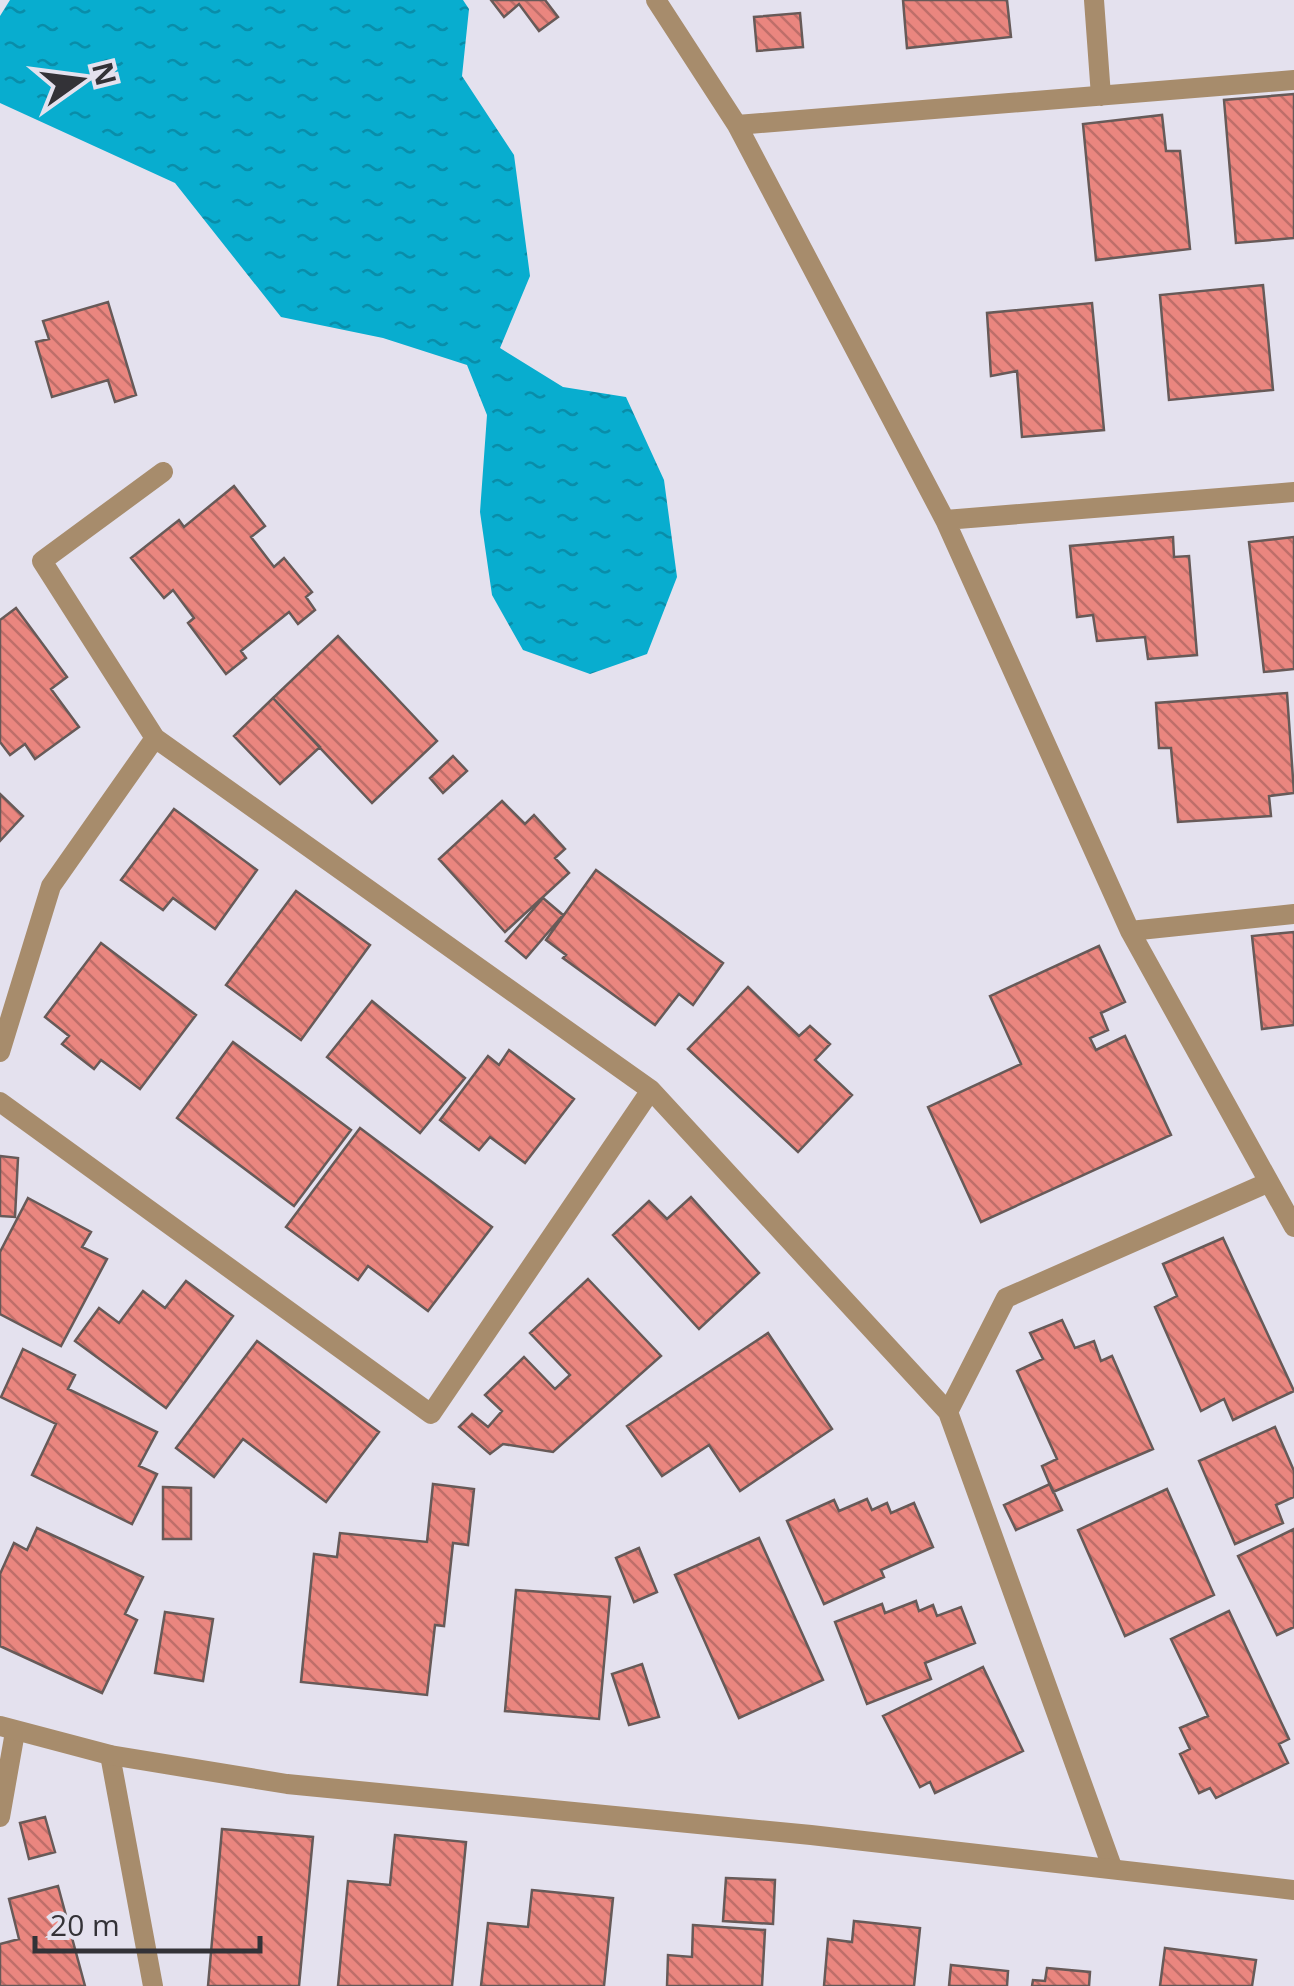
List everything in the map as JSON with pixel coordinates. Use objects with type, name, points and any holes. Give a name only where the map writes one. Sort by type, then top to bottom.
[{"type":"street","points":[[656,0],[737,126],[946,520],[1130,931],[1294,1227]]},
{"type":"street","points":[[1094,0],[1101,96]]},
{"type":"street","points":[[737,126],[1294,80]]},
{"type":"street","points":[[163,472],[42,561],[155,738],[651,1090],[948,1412],[1112,1867]]},
{"type":"street","points":[[946,520],[1294,492]]},
{"type":"street","points":[[0,1052],[51,886],[155,738]]},
{"type":"street","points":[[1130,931],[1294,914]]},
{"type":"street","points":[[0,1102],[431,1414],[651,1090]]},
{"type":"street","points":[[948,1412],[1006,1298],[1267,1183]]},
{"type":"street","points":[[0,1817],[8,1729],[110,1755],[286,1784],[1112,1867],[1294,1890]]},
{"type":"street","points":[[110,1755],[153,1986]]},
{"type":"water","points":[[10,0],[463,0],[469,9],[462,76],[514,155],[530,276],[500,348],[563,387],[626,397],[664,480],[677,577],[647,654],[590,674],[523,650],[492,595],[480,512],[487,415],[467,365],[383,338],[281,317],[175,183],[0,103],[0,16]]},
{"type":"building","points":[[491,0],[545,0],[558,17],[539,31],[519,4],[504,17]]},
{"type":"building","points":[[903,0],[1007,0],[1011,37],[907,48]]},
{"type":"building","points":[[800,13],[803,47],[757,51],[754,17]]},
{"type":"building","points":[[1294,94],[1294,238],[1236,243],[1224,100]]},
{"type":"building","points":[[1162,115],[1166,151],[1180,151],[1190,249],[1096,260],[1083,124]]},
{"type":"building","points":[[1263,285],[1273,390],[1169,400],[1160,295]]},
{"type":"building","points":[[108,302],[136,395],[115,402],[108,380],[52,397],[36,342],[49,339],[43,321]]},
{"type":"building","points":[[1092,303],[1104,430],[1022,437],[1017,371],[991,376],[987,313]]},
{"type":"building","points":[[234,486],[265,526],[251,537],[274,567],[284,558],[312,592],[306,597],[315,610],[298,624],[289,612],[241,651],[246,658],[226,674],[188,623],[194,618],[173,590],[164,598],[131,558],[179,520],[184,527]]},
{"type":"building","points":[[1173,537],[1174,557],[1189,556],[1197,655],[1148,659],[1145,637],[1097,641],[1093,615],[1077,617],[1070,546]]},
{"type":"building","points":[[1294,537],[1294,669],[1264,672],[1249,542]]},
{"type":"building","points":[[16,608],[67,677],[51,689],[79,727],[35,759],[25,744],[10,755],[0,742],[0,620]]},
{"type":"building","points":[[338,636],[437,741],[372,803],[273,698]]},
{"type":"building","points":[[1287,693],[1294,793],[1269,796],[1271,816],[1178,822],[1171,748],[1159,748],[1156,703]]},
{"type":"building","points":[[273,698],[320,747],[280,784],[234,736]]},
{"type":"building","points":[[453,756],[467,771],[443,793],[430,778]]},
{"type":"building","points":[[0,794],[23,816],[0,841]]},
{"type":"building","points":[[502,801],[525,824],[534,815],[565,849],[555,858],[569,873],[505,932],[439,859]]},
{"type":"building","points":[[174,809],[257,870],[215,929],[173,898],[163,910],[121,880]]},
{"type":"building","points":[[596,870],[723,963],[693,1005],[679,994],[655,1025],[563,958],[566,955],[546,940]]},
{"type":"building","points":[[296,891],[370,945],[301,1040],[226,985]]},
{"type":"building","points":[[543,898],[563,915],[526,958],[506,941]]},
{"type":"building","points":[[1294,932],[1294,1025],[1262,1029],[1252,936]]},
{"type":"building","points":[[101,943],[196,1015],[140,1089],[101,1060],[94,1069],[62,1044],[69,1036],[45,1017]]},
{"type":"building","points":[[1099,946],[1125,1002],[1101,1013],[1108,1030],[1090,1038],[1096,1050],[1125,1036],[1171,1135],[981,1222],[928,1107],[1021,1064],[990,996]]},
{"type":"building","points":[[748,987],[799,1036],[810,1026],[830,1044],[815,1060],[852,1095],[798,1152],[688,1049]]},
{"type":"building","points":[[372,1001],[465,1078],[420,1133],[327,1057]]},
{"type":"building","points":[[233,1042],[351,1130],[294,1206],[177,1118]]},
{"type":"building","points":[[509,1050],[574,1099],[525,1163],[490,1137],[479,1150],[440,1120],[488,1056],[499,1065]]},
{"type":"building","points":[[360,1128],[492,1227],[428,1311],[368,1266],[358,1280],[286,1227]]},
{"type":"building","points":[[0,1156],[18,1158],[15,1217],[0,1216]]},
{"type":"building","points":[[691,1197],[759,1273],[699,1329],[613,1235],[649,1201],[667,1219]]},
{"type":"building","points":[[28,1198],[91,1232],[82,1247],[107,1259],[61,1346],[0,1314],[0,1252]]},
{"type":"building","points":[[1223,1238],[1294,1391],[1233,1420],[1224,1399],[1201,1411],[1155,1307],[1177,1296],[1163,1264]]},
{"type":"building","points":[[588,1279],[661,1356],[553,1452],[503,1444],[490,1454],[459,1427],[472,1414],[488,1427],[502,1411],[485,1395],[524,1357],[555,1389],[570,1375],[530,1333]]},
{"type":"building","points":[[186,1281],[233,1316],[166,1408],[75,1341],[99,1308],[119,1323],[143,1291],[165,1308]]},
{"type":"building","points":[[1062,1320],[1075,1348],[1094,1341],[1101,1361],[1112,1356],[1153,1449],[1053,1492],[1042,1466],[1057,1459],[1017,1371],[1043,1359],[1030,1333]]},
{"type":"building","points":[[768,1333],[832,1429],[740,1491],[709,1445],[662,1476],[627,1426]]},
{"type":"building","points":[[257,1341],[379,1432],[326,1502],[243,1439],[214,1477],[176,1448]]},
{"type":"building","points":[[23,1349],[75,1375],[68,1389],[157,1432],[139,1466],[157,1474],[132,1524],[32,1475],[56,1424],[1,1397]]},
{"type":"building","points":[[1275,1427],[1294,1471],[1294,1497],[1276,1505],[1283,1523],[1235,1544],[1199,1461]]},
{"type":"building","points":[[433,1484],[474,1489],[468,1545],[453,1543],[444,1626],[435,1625],[427,1695],[301,1682],[314,1554],[337,1557],[340,1533],[427,1542]]},
{"type":"building","points":[[1050,1484],[1062,1510],[1016,1530],[1004,1505]]},
{"type":"building","points":[[163,1487],[191,1488],[191,1539],[163,1539]]},
{"type":"building","points":[[1167,1489],[1214,1595],[1125,1636],[1078,1530]]},
{"type":"building","points":[[867,1499],[872,1510],[887,1503],[891,1513],[914,1503],[933,1547],[881,1570],[884,1577],[824,1604],[787,1521],[834,1500],[839,1511]]},
{"type":"building","points":[[37,1528],[143,1577],[125,1614],[137,1620],[102,1693],[0,1646],[0,1574],[14,1543],[27,1550]]},
{"type":"building","points":[[1294,1529],[1294,1627],[1277,1635],[1238,1556]]},
{"type":"building","points":[[759,1538],[823,1680],[739,1718],[675,1575]]},
{"type":"building","points":[[639,1548],[657,1592],[634,1602],[616,1558]]},
{"type":"building","points":[[516,1590],[610,1597],[599,1719],[505,1711]]},
{"type":"building","points":[[916,1601],[919,1611],[933,1605],[937,1616],[961,1607],[975,1643],[925,1663],[931,1679],[867,1704],[835,1622],[882,1604],[885,1613]]},
{"type":"building","points":[[1229,1611],[1289,1739],[1279,1744],[1288,1763],[1216,1798],[1210,1788],[1199,1793],[1180,1754],[1190,1749],[1180,1728],[1208,1716],[1171,1639]]},
{"type":"building","points":[[165,1612],[213,1619],[203,1681],[155,1673]]},
{"type":"building","points":[[642,1664],[659,1717],[629,1725],[612,1674]]},
{"type":"building","points":[[983,1667],[1023,1751],[935,1793],[930,1782],[920,1787],[883,1716]]},
{"type":"building","points":[[45,1817],[55,1852],[29,1859],[20,1823]]},
{"type":"building","points":[[222,1829],[313,1837],[299,1986],[208,1986]]},
{"type":"building","points":[[395,1835],[466,1842],[452,1986],[338,1986],[348,1881],[390,1885]]},
{"type":"building","points":[[726,1878],[775,1880],[773,1924],[723,1921]]},
{"type":"building","points":[[58,1886],[85,1986],[0,1986],[0,1944],[19,1939],[9,1899]]},
{"type":"building","points":[[532,1890],[613,1898],[604,1986],[481,1986],[488,1923],[528,1927]]},
{"type":"building","points":[[854,1921],[920,1928],[914,1986],[824,1986],[828,1939],[852,1942]]},
{"type":"building","points":[[693,1925],[765,1930],[762,1986],[667,1986],[668,1955],[692,1957]]},
{"type":"building","points":[[1165,1948],[1256,1960],[1252,1986],[1160,1986]]},
{"type":"building","points":[[951,1965],[1008,1971],[1007,1986],[949,1986]]},
{"type":"building","points":[[1047,1968],[1090,1972],[1089,1986],[1032,1986],[1033,1980],[1045,1981]]}]
